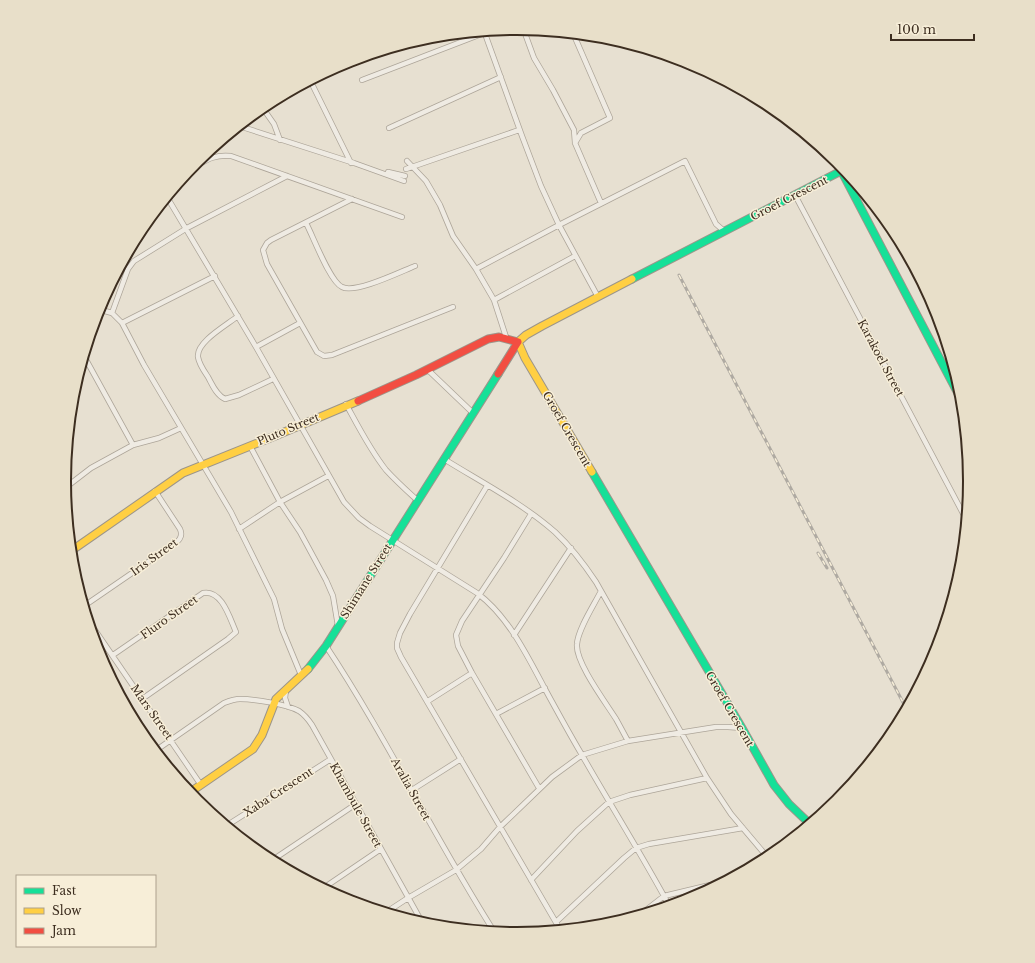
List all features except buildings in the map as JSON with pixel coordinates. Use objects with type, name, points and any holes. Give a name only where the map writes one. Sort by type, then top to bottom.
[{"type":"street","points":[[526,35],[534,58],[574,130],[575,143],[601,204]]},
{"type":"street","points":[[486,36],[519,130],[541,186],[559,225],[598,297]]},
{"type":"street","points":[[362,80],[470,38]]},
{"type":"street","points":[[575,39],[610,118],[580,133],[575,143]]},
{"type":"street","points":[[389,128],[501,77]]},
{"type":"street","points":[[245,128],[280,140],[354,163],[404,179],[352,163],[311,86]]},
{"type":"street","points":[[312,86],[354,163]]},
{"type":"street","points":[[266,112],[274,124],[280,140]]},
{"type":"street","points":[[406,169],[519,130]]},
{"type":"street","points":[[210,158],[222,155],[231,156],[402,217]]},
{"type":"street","points":[[407,161],[426,181],[440,205],[453,236],[476,269],[494,300],[506,337],[518,342]]},
{"type":"street","points":[[476,269],[685,161],[716,224],[724,231]]},
{"type":"street","name":"Groef Crescent","points":[[807,821],[789,804],[774,785],[518,342],[532,331],[839,172]]},
{"type":"street","points":[[112,313],[122,283],[131,264],[187,228],[287,176]]},
{"type":"street","points":[[845,179],[953,384]]},
{"type":"street","name":"Karakoel Street","points":[[795,195],[963,513]]},
{"type":"street","points":[[352,200],[271,240],[267,243],[263,250],[267,264],[317,352],[327,356],[453,307]]},
{"type":"street","points":[[170,201],[344,502],[364,522],[480,595],[495,609],[514,635],[667,902]]},
{"type":"street","points":[[306,223],[333,279],[343,288],[353,289],[366,285],[414,266]]},
{"type":"street","points":[[494,300],[575,256]]},
{"type":"street","points":[[122,323],[214,276]]},
{"type":"street","points":[[105,311],[112,313],[122,323],[133,346],[231,512],[274,599],[282,629],[301,675]]},
{"type":"street","points":[[238,316],[206,340],[201,346],[198,354],[200,364],[218,394],[225,399],[239,395],[274,379]]},
{"type":"street","points":[[256,347],[300,323]]},
{"type":"street","name":"Pluto Street","points":[[76,547],[183,473],[300,425],[427,369],[488,339],[494,337],[506,337]]},
{"type":"street","name":"Shimane Street","points":[[195,789],[252,749],[262,735],[276,699],[316,660],[326,646],[518,342]]},
{"type":"street","points":[[87,362],[133,445]]},
{"type":"street","points":[[427,369],[473,413]]},
{"type":"street","points":[[346,404],[368,443],[386,469],[399,484],[417,500]]},
{"type":"street","points":[[71,483],[91,468],[133,445],[159,438],[181,428]]},
{"type":"street","points":[[250,446],[280,502],[300,532],[326,580],[333,596],[338,626]]},
{"type":"street","points":[[444,459],[531,514],[554,531],[585,565],[722,803],[765,854]]},
{"type":"street","points":[[239,529],[280,502],[328,476]]},
{"type":"street","points":[[487,486],[410,614],[397,643],[397,648],[558,926]]},
{"type":"street","name":"Iris Street","points":[[88,603],[180,539],[180,529],[156,491]]},
{"type":"street","points":[[531,514],[480,595],[462,620],[456,635],[458,646],[472,673],[539,788]]},
{"type":"street","points":[[514,635],[571,548]]},
{"type":"street","points":[[601,591],[580,632],[576,647],[592,683],[617,721],[628,741]]},
{"type":"street","name":"Fluro Street","points":[[113,655],[203,593],[207,592],[215,595],[222,602],[236,632],[228,640],[142,699]]},
{"type":"street","name":"Mars Street","points":[[99,635],[172,740],[201,785]]},
{"type":"street","name":"Aralia Street","points":[[326,646],[357,695],[456,870],[491,927]]},
{"type":"street","points":[[428,701],[472,673]]},
{"type":"street","points":[[496,714],[545,688]]},
{"type":"street","points":[[286,690],[285,698],[288,707]]},
{"type":"street","name":"Khambule Street","points":[[159,748],[224,703],[232,700],[249,699],[288,707],[300,712],[308,720],[331,759],[419,917]]},
{"type":"street","points":[[391,909],[456,870],[481,849],[500,827],[539,788],[582,755],[628,741],[716,727],[728,726],[742,728]]},
{"type":"street","name":"Xaba Crescent","points":[[230,823],[331,759]]},
{"type":"street","points":[[412,790],[461,759]]},
{"type":"street","points":[[531,880],[578,831],[609,802],[630,794],[707,778]]},
{"type":"street","points":[[276,857],[356,804]]},
{"type":"street","points":[[556,922],[636,848],[650,844],[743,828]]},
{"type":"street","points":[[327,885],[381,849]]},
{"type":"street","points":[[649,908],[664,896],[706,886]]},
{"type":"railway","points":[[679,275],[904,705]]},
{"type":"railway","points":[[818,553],[827,568]]},
{"type":"traffic: fast","points":[[632,279],[839,172]]},
{"type":"traffic: fast","points":[[846,179],[953,383]]},
{"type":"traffic: fast","points":[[308,669],[326,646],[498,374]]},
{"type":"traffic: fast","points":[[592,472],[774,785],[789,804],[807,821]]},
{"type":"traffic: slow","points":[[592,472],[525,358],[518,342],[526,335],[542,326],[632,279]]},
{"type":"traffic: slow","points":[[76,547],[183,473],[358,401]]},
{"type":"traffic: slow","points":[[195,789],[253,749],[262,735],[276,699],[308,669]]},
{"type":"traffic: jam","points":[[358,401],[416,375],[488,339],[499,337],[518,342],[498,374]]}]
